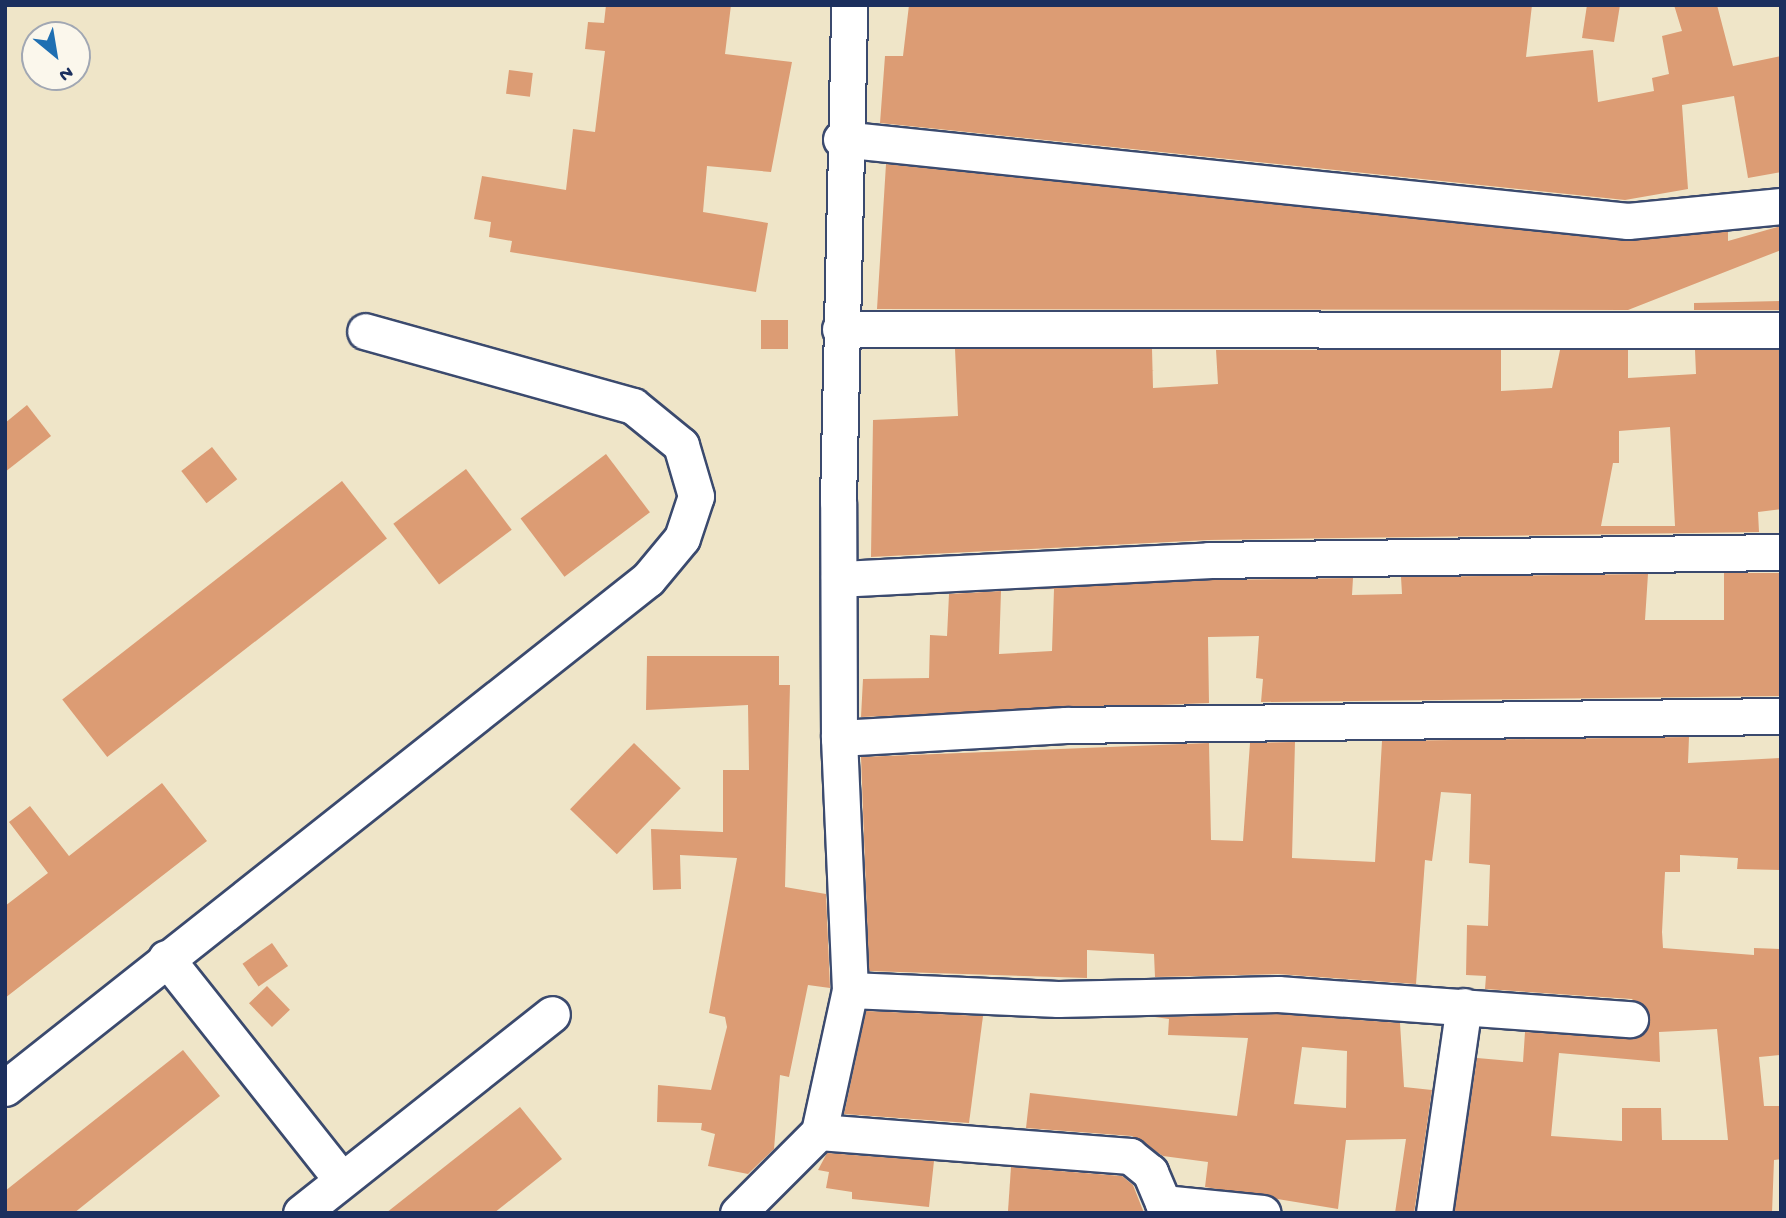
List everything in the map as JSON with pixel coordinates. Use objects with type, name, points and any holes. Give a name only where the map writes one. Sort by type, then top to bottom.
[{"type":"street","points":[[738,1213],[819,1132],[850,990],[839,738],[841,139],[849,5]]},
{"type":"street","points":[[841,139],[1628,221],[1781,206]]},
{"type":"street","points":[[840,329],[1781,330]]},
{"type":"street","points":[[5,1088],[648,579],[682,538],[695,496],[681,445],[633,406],[365,331]]},
{"type":"street","points":[[839,579],[1209,560],[1781,552]]},
{"type":"street","points":[[839,738],[1066,725],[1781,716]]},
{"type":"street","points":[[166,958],[342,1180]]},
{"type":"street","points":[[850,990],[1058,999],[1278,993],[1630,1019]]},
{"type":"street","points":[[1434,1213],[1464,1006]]},
{"type":"street","points":[[301,1213],[552,1014]]},
{"type":"street","points":[[819,1132],[1130,1156],[1150,1172],[1160,1208],[1263,1213]]},
{"type":"building","points":[[606,5],[731,5],[725,54],[792,62],[771,172],[707,166],[703,212],[768,223],[756,292],[510,252],[512,241],[489,237],[491,222],[474,219],[482,176],[566,190],[573,129],[595,132],[605,51],[585,49],[588,22],[604,23]]},
{"type":"building","points":[[909,5],[1532,5],[1526,57],[1593,50],[1598,102],[1654,91],[1652,78],[1669,74],[1662,36],[1682,31],[1674,5],[1717,5],[1733,66],[1781,56],[1781,172],[1748,178],[1734,96],[1682,105],[1688,189],[1625,200],[880,123],[885,56],[903,56]]},
{"type":"building","points":[[1587,5],[1620,5],[1614,42],[1582,38]]},
{"type":"building","points":[[509,70],[533,73],[530,97],[506,94]]},
{"type":"building","points":[[886,164],[1626,241],[1728,231],[1728,241],[1781,226],[1781,250],[1628,310],[877,309]]},
{"type":"building","points":[[1781,301],[1781,310],[1694,310],[1694,303]]},
{"type":"building","points":[[761,320],[788,320],[788,349],[761,349]]},
{"type":"building","points":[[955,349],[1152,349],[1153,388],[1218,384],[1216,350],[1501,350],[1501,391],[1552,388],[1560,350],[1628,350],[1628,378],[1696,374],[1695,350],[1781,350],[1781,509],[1758,512],[1759,532],[1208,540],[871,557],[873,420],[958,416]],"holes":[[[1670,427],[1675,526],[1601,526],[1613,463],[1619,463],[1619,431]]]},
{"type":"building","points":[[27,405],[51,436],[5,472],[5,423]]},
{"type":"building","points":[[212,447],[237,479],[207,503],[181,471]]},
{"type":"building","points":[[606,454],[650,512],[564,577],[521,518]]},
{"type":"building","points":[[466,469],[512,530],[439,584],[393,524]]},
{"type":"building","points":[[342,481],[387,539],[107,757],[62,700]]},
{"type":"building","points":[[1724,573],[1781,573],[1781,696],[1261,702],[1263,679],[1256,678],[1259,636],[1208,637],[1209,703],[861,717],[863,679],[929,678],[930,635],[947,636],[949,594],[1001,591],[999,654],[1052,651],[1054,589],[1016,590],[1210,580],[1353,578],[1352,595],[1402,594],[1401,577],[1648,574],[1645,620],[1724,620]]},
{"type":"building","points":[[647,656],[779,656],[779,685],[790,685],[785,887],[826,894],[830,988],[808,985],[789,1077],[780,1075],[774,1149],[748,1174],[708,1166],[715,1134],[701,1130],[702,1123],[657,1122],[658,1085],[711,1090],[727,1027],[725,1017],[709,1013],[737,858],[680,855],[681,889],[653,890],[651,829],[723,832],[723,770],[749,770],[748,705],[646,710]]},
{"type":"building","points":[[1689,737],[1688,763],[1781,758],[1781,870],[1737,869],[1738,858],[1680,855],[1680,872],[1665,872],[1662,932],[1663,948],[1754,955],[1754,948],[1781,949],[1781,1055],[1759,1057],[1764,1106],[1779,1106],[1781,1159],[1774,1160],[1772,1213],[1454,1213],[1477,1058],[1523,1062],[1525,1032],[1629,1039],[1646,1031],[1650,1020],[1632,999],[1485,989],[1486,976],[1466,975],[1467,925],[1488,926],[1490,865],[1469,863],[1471,794],[1441,792],[1432,861],[1425,860],[1416,984],[1278,974],[1155,977],[1154,954],[1087,950],[1087,978],[869,971],[861,757],[1209,743],[1211,840],[1243,841],[1250,743],[1295,742],[1292,858],[1375,862],[1382,741]],"holes":[[[1717,1029],[1728,1140],[1662,1140],[1661,1108],[1622,1108],[1622,1141],[1551,1136],[1559,1053],[1660,1062],[1659,1032]]]},
{"type":"building","points":[[634,743],[681,788],[617,854],[570,809]]},
{"type":"building","points":[[162,783],[207,841],[5,998],[5,906],[48,873],[9,822],[30,806],[69,856]]},
{"type":"building","points":[[272,943],[288,966],[259,987],[243,964]]},
{"type":"building","points":[[267,986],[290,1010],[272,1027],[249,1003]]},
{"type":"building","points":[[866,1011],[983,1016],[969,1123],[844,1114]]},
{"type":"building","points":[[1278,1014],[1400,1023],[1404,1087],[1432,1090],[1414,1213],[1395,1213],[1406,1139],[1346,1140],[1338,1209],[1205,1187],[1208,1162],[1163,1156],[1132,1136],[1026,1128],[1030,1093],[1237,1116],[1248,1038],[1168,1035],[1169,1019],[1155,1017]],"holes":[[[1302,1047],[1347,1051],[1346,1108],[1294,1104]]]},
{"type":"building","points":[[183,1050],[220,1096],[74,1213],[5,1213],[5,1191]]},
{"type":"building","points":[[520,1107],[562,1159],[494,1213],[386,1213]]},
{"type":"building","points":[[827,1153],[934,1161],[929,1207],[852,1199],[852,1192],[826,1188],[829,1172],[818,1170]]},
{"type":"building","points":[[1011,1167],[1122,1176],[1133,1185],[1144,1213],[1008,1211]]}]
